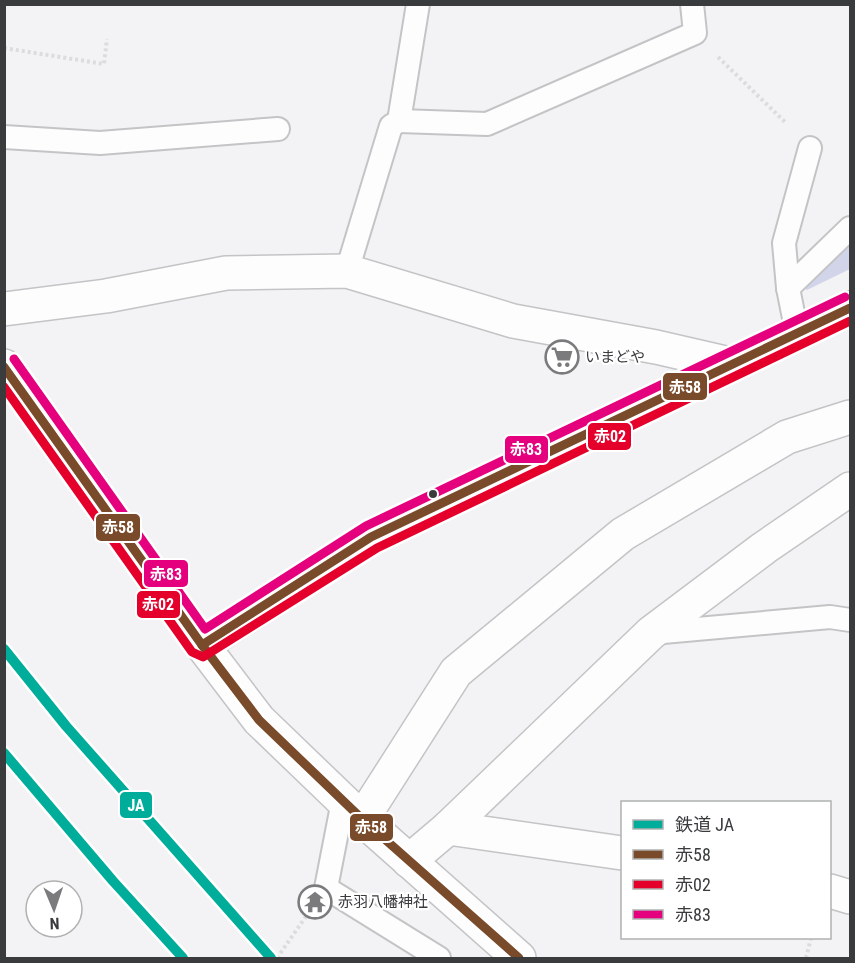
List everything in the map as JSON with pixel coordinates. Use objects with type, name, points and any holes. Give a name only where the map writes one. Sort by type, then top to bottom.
[{"type":"street","points":[[4,309],[106,296],[226,273],[347,271],[513,321],[656,347],[730,364]]},
{"type":"street","points":[[202,645],[371,537],[850,308]]},
{"type":"street","points":[[4,366],[202,645],[259,720],[353,810],[519,958]]},
{"type":"street","points":[[353,810],[456,672],[623,534],[787,437],[850,417]]},
{"type":"street","points":[[409,861],[448,828],[651,633],[764,548],[850,489]]},
{"type":"street","points":[[448,828],[621,853]]},
{"type":"street","points":[[831,891],[850,897]]},
{"type":"lane","points":[[399,121],[418,4]]},
{"type":"lane","points":[[347,271],[391,126],[399,121],[487,124],[694,33],[692,4]]},
{"type":"lane","points":[[4,137],[100,143],[278,129]]},
{"type":"lane","points":[[796,333],[788,288],[784,243],[810,148]]},
{"type":"lane","points":[[788,288],[850,228]]},
{"type":"lane","points":[[651,633],[830,617],[850,620]]},
{"type":"lane","points":[[353,810],[326,888],[439,958]]},
{"type":"path","points":[[694,33],[810,148]]},
{"type":"path","points":[[4,48],[104,64],[107,39]]},
{"type":"path","points":[[277,958],[326,888]]},
{"type":"path","points":[[806,958],[811,939]]},
{"type":"shaded area","points":[[850,239],[850,269],[807,290],[800,285]]},
{"type":"rail line","name":"JA","points":[[4,649],[66,726],[271,958]]},
{"type":"rail line","name":"JA","points":[[4,753],[113,881],[183,958]]},
{"type":"transit line","name":"赤83","points":[[14,359],[205,629],[366,526],[845,297]]},
{"type":"transit line","name":"赤58","points":[[202,645],[371,537],[850,308]]},
{"type":"transit line","name":"赤02","points":[[4,387],[192,652],[203,657],[377,548],[850,321]]},
{"type":"transit line","name":"赤58","points":[[4,367],[202,645],[259,720],[362,819],[519,958]]},
{"type":"place","name":"いまどや","points":[[562,357]]},
{"type":"place","name":"赤羽八幡神社","points":[[315,902]]}]
